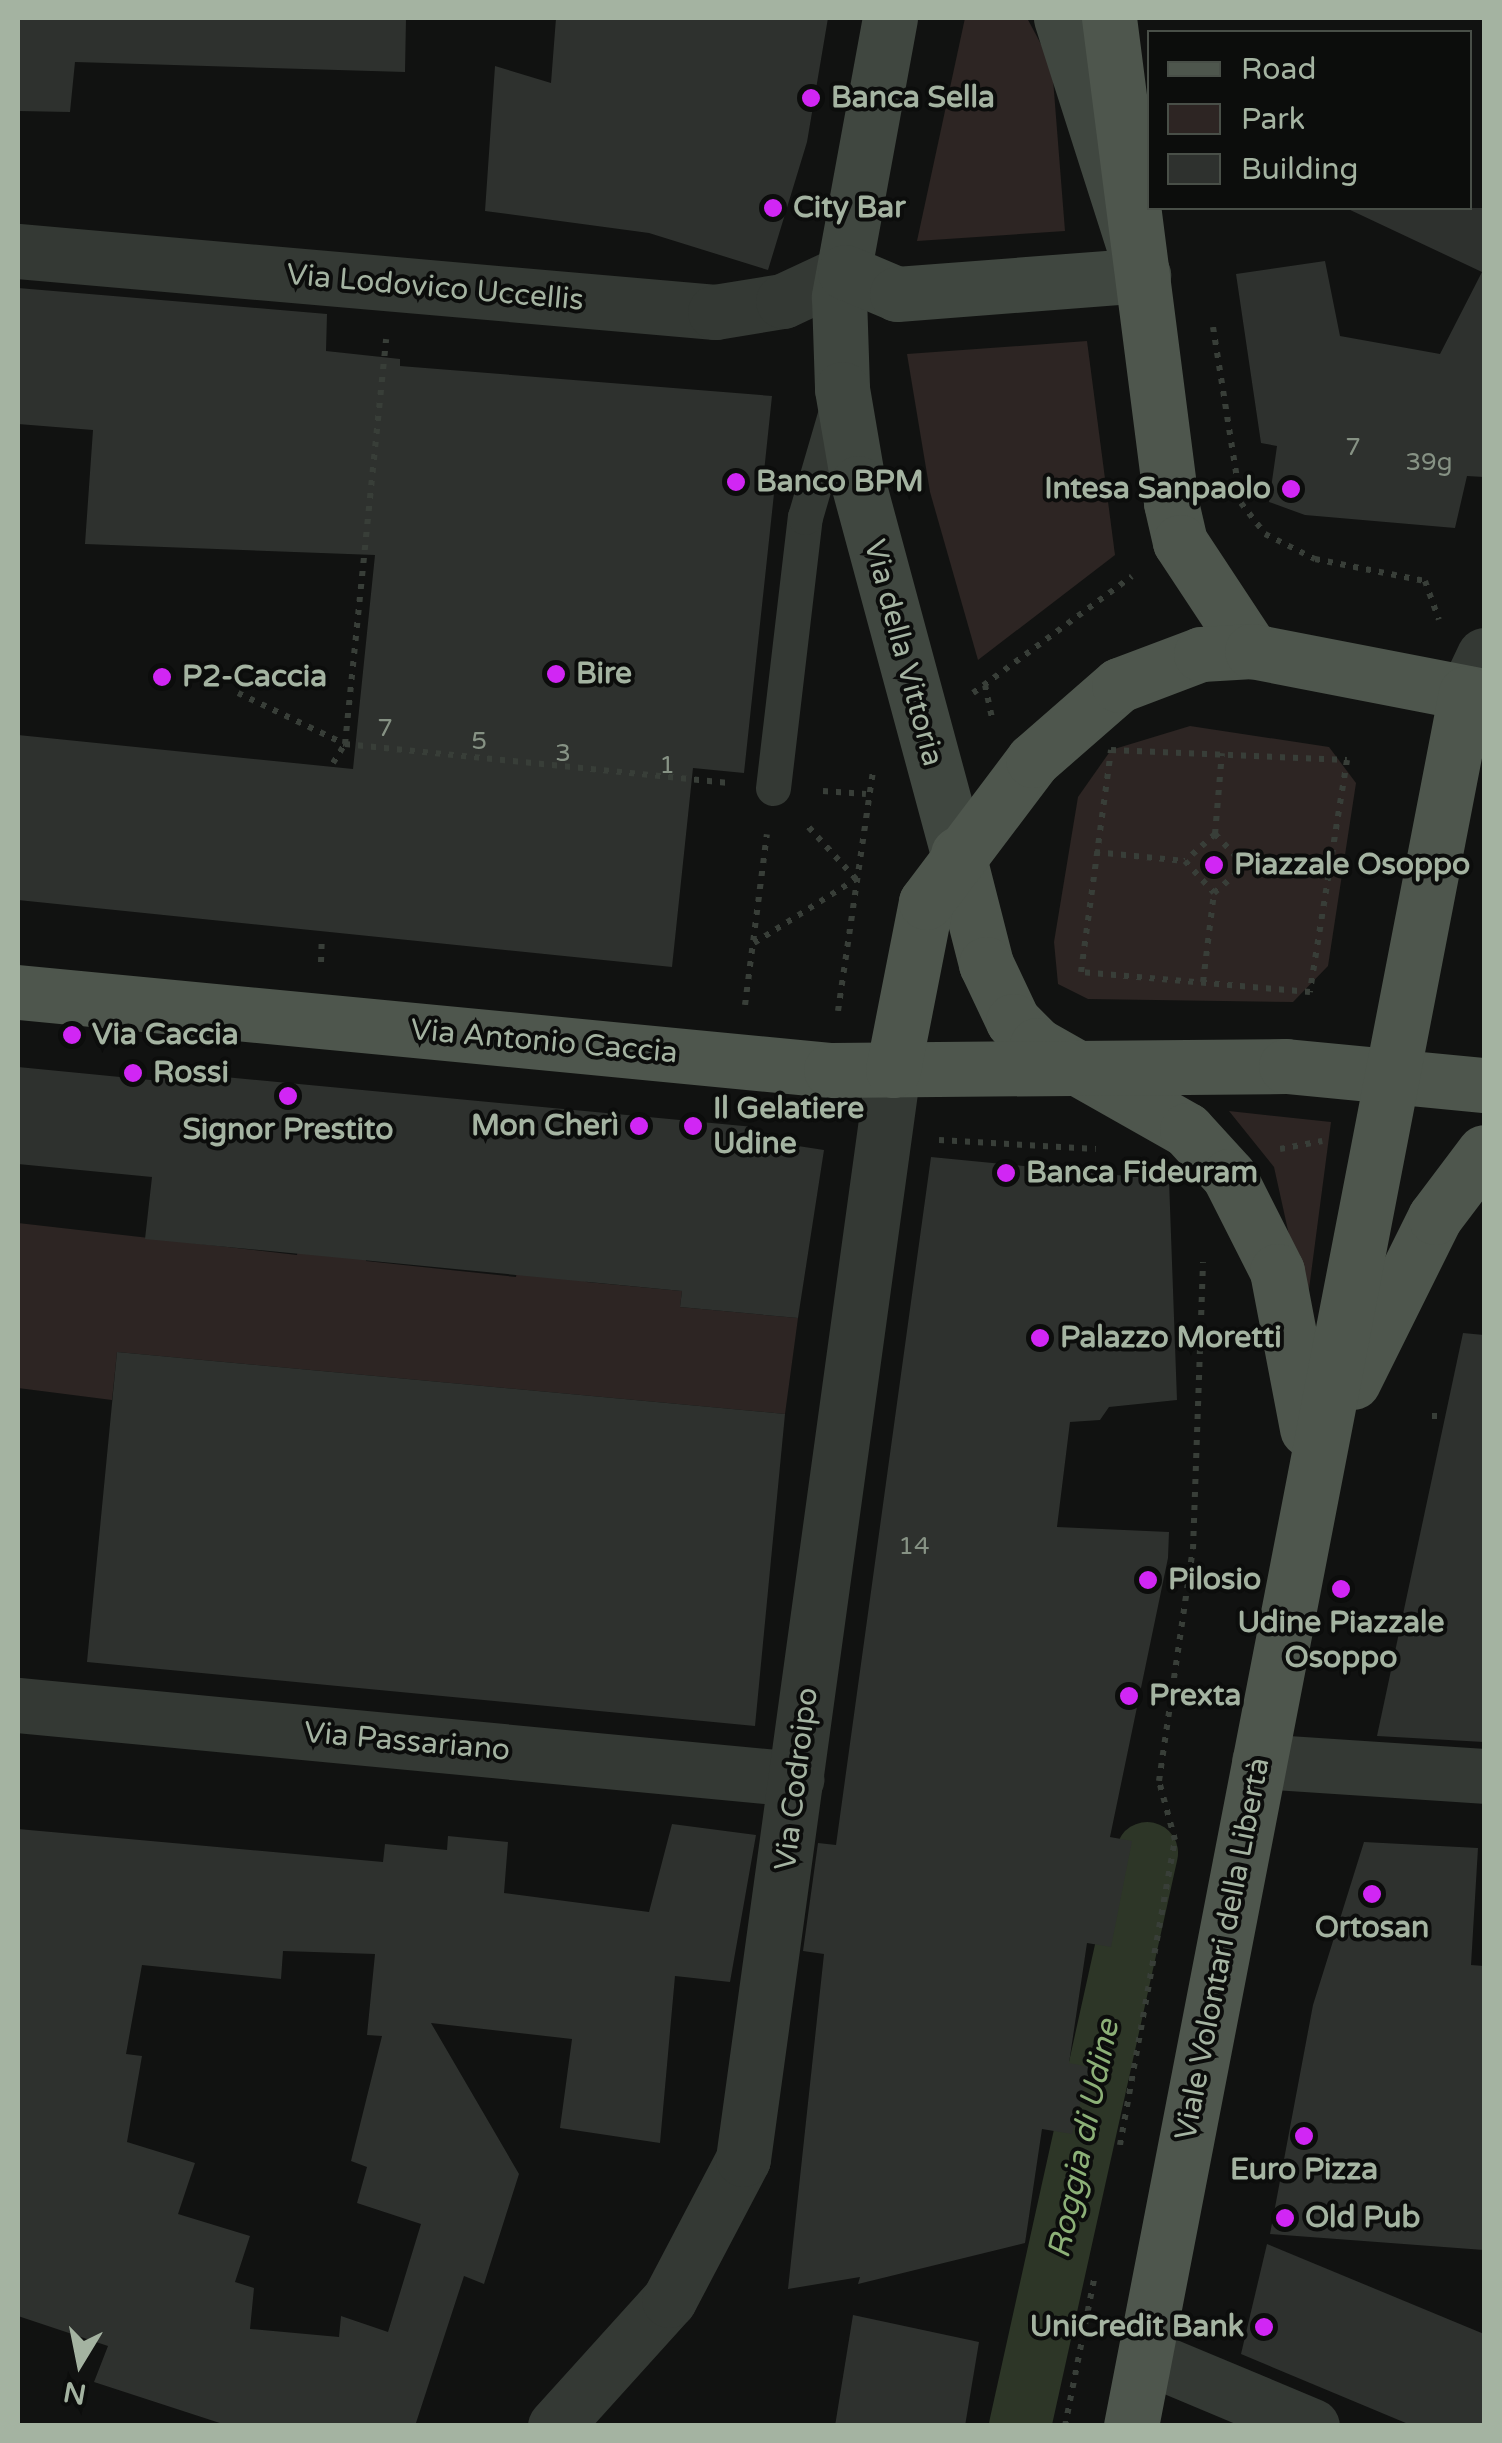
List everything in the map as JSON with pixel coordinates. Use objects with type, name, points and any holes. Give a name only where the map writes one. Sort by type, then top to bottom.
[{"type":"main road","points":[[1109,18],[1180,542],[1252,651]]},
{"type":"main road","points":[[892,1070],[914,934],[958,854],[1053,738],[1119,685],[1201,654],[1252,651],[1478,681],[1313,1472]]},
{"type":"main road","points":[[958,854],[998,996],[1037,1044],[1188,1130],[1255,1220],[1294,1330],[1313,1472]]},
{"type":"main road","name":"Via Antonio Caccia","points":[[18,992],[892,1070],[1072,1065]]},
{"type":"main road","points":[[1072,1065],[1393,1076],[1484,1085]]},
{"type":"main road","points":[[1313,1472],[1407,1270],[1484,1152]]},
{"type":"main road","name":"Viale Volontari della Libertà","points":[[1131,2426],[1313,1472]]},
{"type":"street","name":"Via della Vittoria","points":[[890,18],[845,272],[842,389],[858,483],[958,854]]},
{"type":"street","points":[[845,272],[897,294],[1143,275],[1061,18]]},
{"type":"street","name":"Via Lodovico Uccellis","points":[[18,251],[715,312],[783,300],[845,272]]},
{"type":"street","name":"Via Codroipo","points":[[555,2426],[669,2300],[727,2205],[758,2098],[796,1779],[892,1070]]},
{"type":"street","name":"Via Passariano","points":[[18,1705],[796,1779]]},
{"type":"street","points":[[1260,1762],[1484,1776]]},
{"type":"street","points":[[1144,2356],[1312,2426]]},
{"type":"lane","points":[[772,788],[805,517],[842,389]]},
{"type":"path","points":[[333,762],[345,744],[392,285]]},
{"type":"path","points":[[1209,306],[1242,504],[1288,551],[1426,581],[1478,681]]},
{"type":"path","points":[[994,726],[985,685],[1116,588]]},
{"type":"path","points":[[238,692],[345,744],[772,788],[856,879]]},
{"type":"path","points":[[1111,750],[1222,753],[1347,760],[1310,992],[1081,972],[1111,750]]},
{"type":"path","points":[[1185,862],[1215,834],[1222,753]]},
{"type":"path","points":[[837,1020],[874,770]]},
{"type":"path","points":[[745,1010],[772,788]]},
{"type":"path","points":[[1092,798],[1102,805]]},
{"type":"path","points":[[1215,834],[1245,866],[1327,872]]},
{"type":"path","points":[[1095,852],[1185,862],[1214,893]]},
{"type":"path","points":[[1203,982],[1214,893],[1245,866]]},
{"type":"path","points":[[754,943],[856,879]]},
{"type":"path","points":[[320,968],[322,937]]},
{"type":"path","points":[[929,1139],[1106,1150]]},
{"type":"path","points":[[1262,1153],[1328,1140]]},
{"type":"path","points":[[1119,2152],[1175,1840],[1159,1780],[1194,1549],[1202,1246]]},
{"type":"path","points":[[1432,1416],[1445,1416]]},
{"type":"path","points":[[1065,2426],[1098,2260]]},
{"type":"green space","points":[[965,18],[1027,18],[1042,46],[1053,79],[1065,231],[917,241]]},
{"type":"green space","points":[[1087,341],[1115,555],[978,660],[930,492],[907,354]]},
{"type":"green space","points":[[1190,726],[1329,747],[1356,783],[1328,966],[1293,1002],[1088,999],[1058,984],[1054,942],[1078,797],[1111,750]]},
{"type":"green space","points":[[1229,1111],[1331,1122],[1306,1312],[1274,1167]]},
{"type":"green space","points":[[18,1223],[297,1255],[301,1226],[367,1233],[366,1261],[516,1277],[520,1248],[587,1282],[682,1291],[680,1307],[798,1318],[785,1414],[117,1352],[112,1400],[18,1388]]},
{"type":"building","points":[[18,18],[406,18],[405,72],[75,62],[70,112],[18,111]]},
{"type":"building","points":[[556,18],[828,18],[807,142],[768,270],[649,233],[485,211],[495,66],[551,83]]},
{"type":"building","points":[[1484,208],[1484,477],[1467,476],[1455,528],[1305,515],[1269,502],[1277,446],[1261,443],[1236,274],[1325,261],[1340,336],[1440,354],[1482,272],[1350,210]]},
{"type":"building","points":[[18,288],[327,314],[326,351],[400,359],[400,366],[772,396],[764,472],[776,475],[744,773],[693,768],[672,967],[18,900],[18,735],[353,769],[375,555],[85,544],[93,430],[18,424]]},
{"type":"building","points":[[18,1067],[161,1081],[162,1071],[754,1127],[753,1139],[824,1150],[798,1318],[680,1307],[682,1291],[145,1239],[152,1177],[18,1164]]},
{"type":"building","points":[[931,1157],[1169,1180],[1177,1400],[1109,1407],[1100,1420],[1070,1422],[1057,1527],[1169,1532],[1168,1558],[1110,1837],[1132,1841],[1111,1947],[1087,1943],[1069,2063],[1090,2067],[1072,2134],[1042,2129],[1025,2243],[858,2284],[860,2277],[788,2289],[824,1954],[803,1951],[818,1843],[836,1845]]},
{"type":"building","points":[[1463,1333],[1484,1335],[1484,1742],[1377,1736]]},
{"type":"building","points":[[117,1352],[785,1414],[755,1726],[87,1662]]},
{"type":"building","points":[[672,1824],[756,1835],[730,1982],[675,1976],[660,2143],[560,2128],[572,2039],[431,2023],[519,2174],[484,2284],[464,2276],[415,2426],[229,2426],[94,2382],[108,2346],[18,2316],[18,1829],[383,1862],[385,1844],[447,1850],[448,1836],[508,1842],[504,1893],[649,1912]],"holes":[[[283,1951],[375,1954],[367,2035],[382,2036],[351,2161],[367,2167],[357,2203],[421,2224],[388,2332],[341,2316],[339,2337],[250,2329],[254,2288],[235,2282],[250,2236],[178,2214],[195,2163],[127,2142],[142,2056],[126,2054],[142,1965],[281,1979]]]},
{"type":"building","points":[[1364,1842],[1478,1848],[1471,1965],[1484,1966],[1484,2250],[1270,2234],[1313,2005]]},
{"type":"building","points":[[1267,2244],[1484,2334],[1484,2426],[1413,2426],[1241,2354]]},
{"type":"building","points":[[853,2315],[979,2342],[965,2426],[835,2426]]},
{"type":"waterway","name":"Roggia di Udine","points":[[1020,2426],[1147,1853]]},
{"type":"place","name":"Banca Sella","points":[[811,98]]},
{"type":"place","name":"City Bar","points":[[773,208]]},
{"type":"place","name":"Banco BPM","points":[[736,482]]},
{"type":"place","name":"Intesa Sanpaolo","points":[[1291,489]]},
{"type":"place","name":"Bire","points":[[556,674]]},
{"type":"place","name":"P2-Caccia","points":[[162,677]]},
{"type":"place","name":"Piazzale Osoppo","points":[[1214,865]]},
{"type":"place","name":"Via Caccia","points":[[72,1035]]},
{"type":"place","name":"Rossi","points":[[133,1073]]},
{"type":"place","name":"Signor Prestito","points":[[288,1096]]},
{"type":"place","name":"Mon Cherì","points":[[639,1126]]},
{"type":"place","name":"Il Gelatiere Udine","points":[[693,1126]]},
{"type":"place","name":"Banca Fideuram","points":[[1006,1173]]},
{"type":"place","name":"Palazzo Moretti","points":[[1040,1338]]},
{"type":"place","name":"Pilosio","points":[[1148,1580]]},
{"type":"place","name":"Udine Piazzale Osoppo","points":[[1341,1589]]},
{"type":"place","name":"Prexta","points":[[1129,1696]]},
{"type":"place","name":"Ortosan","points":[[1372,1894]]},
{"type":"place","name":"Euro Pizza","points":[[1304,2136]]},
{"type":"place","name":"Old Pub","points":[[1285,2218]]},
{"type":"place","name":"UniCredit Bank","points":[[1264,2327]]}]
